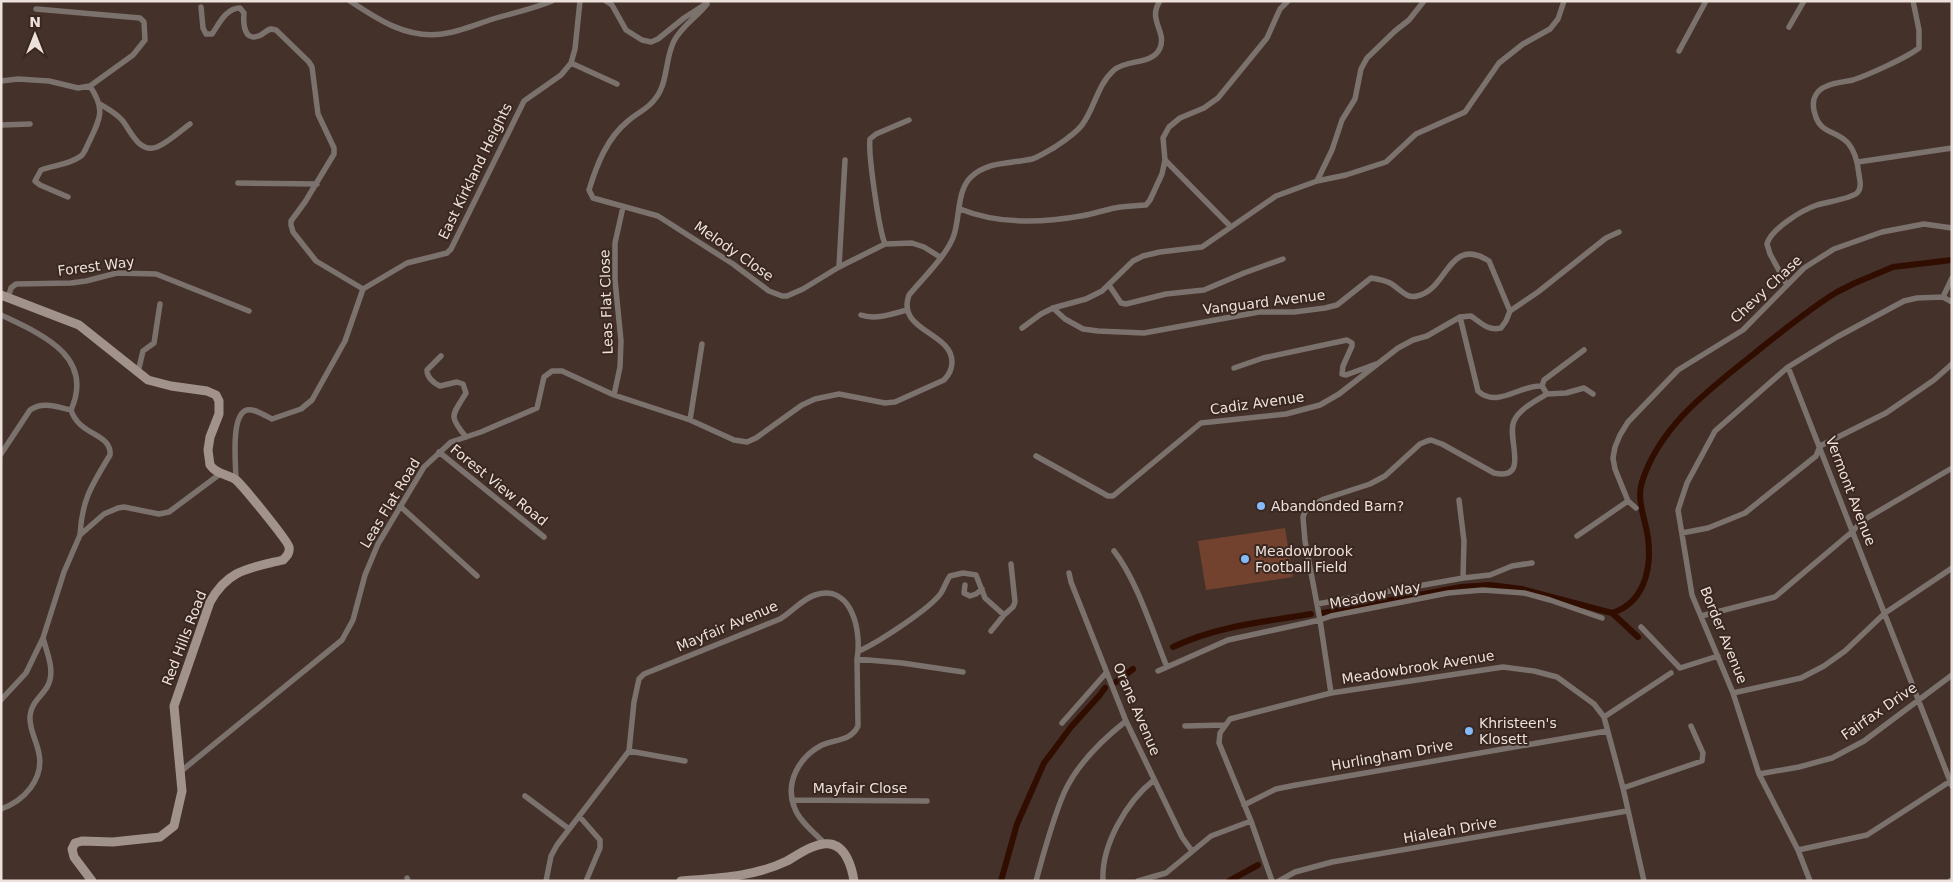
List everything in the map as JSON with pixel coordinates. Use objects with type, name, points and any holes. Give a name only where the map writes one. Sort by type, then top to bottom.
[{"type":"main road","points":[[4,296],[79,326],[148,380],[207,391],[216,395],[219,400],[219,414],[210,436],[208,460],[213,470],[220,474]]},
{"type":"main road","name":"Red Hills Road","points":[[92,881],[74,857],[72,849],[75,844],[82,841],[150,840],[169,832],[176,820],[182,791],[174,706],[210,602],[216,591],[226,580],[238,572],[283,560],[288,555],[290,549],[288,542],[279,530],[236,480],[220,474]]},
{"type":"main road","points":[[681,881],[707,880],[759,872],[812,848],[831,844],[844,854],[849,863],[854,881]]},
{"type":"street","points":[[350,1],[393,27],[431,35],[444,34],[514,12],[537,8],[552,1]]},
{"type":"street","points":[[580,1],[575,49],[571,63],[616,84]]},
{"type":"street","points":[[606,1],[612,5],[626,30],[642,40],[650,42],[658,39],[708,2]]},
{"type":"street","points":[[861,316],[884,316],[907,310],[909,295],[950,246],[960,210],[963,190],[970,178],[981,170],[1000,162],[1033,159],[1054,148],[1071,136],[1082,125],[1097,94],[1111,73],[1126,63],[1151,58],[1156,53],[1161,47],[1161,38],[1154,16],[1155,8],[1160,1]]},
{"type":"street","points":[[960,210],[978,217],[1044,221],[1081,216],[1114,208],[1146,205],[1162,174],[1165,160],[1163,138],[1169,127],[1180,118],[1204,108],[1218,98],[1267,38],[1280,9],[1288,1]]},
{"type":"street","points":[[1317,181],[1332,150],[1342,120],[1355,99],[1360,69],[1367,58],[1409,20],[1424,1]]},
{"type":"street","points":[[1022,328],[1053,308],[1086,299],[1109,285],[1133,261],[1143,256],[1202,247],[1276,196],[1317,181],[1379,166],[1396,154],[1416,134],[1465,112],[1499,63],[1523,44],[1550,29],[1558,19],[1564,1]]},
{"type":"street","points":[[1679,51],[1706,1]]},
{"type":"street","points":[[1790,27],[1804,1]]},
{"type":"street","points":[[1787,285],[1770,254],[1767,244],[1768,240],[1781,227],[1802,212],[1857,193],[1860,187],[1858,162],[1848,144],[1821,127],[1816,119],[1813,108],[1814,99],[1819,91],[1827,86],[1854,79],[1908,56],[1919,48],[1919,30],[1913,1]]},
{"type":"street","name":"Melody Close","points":[[708,2],[674,40],[656,99],[642,112],[629,120],[612,137],[589,190],[593,198],[623,208],[658,216],[733,264],[769,291],[782,296],[788,296],[803,289],[839,267],[885,244],[912,243],[924,247],[940,257]]},
{"type":"street","points":[[201,8],[203,28],[206,34],[212,34],[228,12],[234,8],[240,8],[244,12],[243,26],[247,34],[253,36],[260,35],[271,29],[276,30],[312,67],[318,114],[334,148],[333,158],[291,221],[291,225],[293,232],[316,261],[363,289],[345,341],[312,400],[301,409],[272,419],[252,410],[242,413],[235,430],[236,480]]},
{"type":"street","points":[[1,81],[18,79],[49,81],[78,88],[90,86],[134,55],[145,40],[144,22],[140,18],[36,9]]},
{"type":"street","name":"East Kirkland Heights","points":[[363,289],[407,263],[447,253],[452,249],[524,101],[561,75],[571,63]]},
{"type":"street","points":[[90,86],[100,104],[122,120],[139,144],[146,148],[156,147],[190,124]]},
{"type":"street","points":[[68,197],[40,185],[35,181],[36,176],[40,170],[55,165],[67,164],[82,155],[100,121],[100,104]]},
{"type":"street","points":[[885,244],[877,208],[870,139],[876,134],[909,120]]},
{"type":"street","points":[[1,125],[30,124]]},
{"type":"street","points":[[1858,162],[1952,148]]},
{"type":"street","points":[[839,267],[845,160]]},
{"type":"street","points":[[1165,160],[1231,226]]},
{"type":"street","points":[[238,182],[317,184]]},
{"type":"street","name":"Leas Flat Close","points":[[614,395],[620,367],[621,341],[615,280],[615,244],[623,208]]},
{"type":"street","name":"Chevy Chase","points":[[1628,502],[1615,469],[1613,458],[1615,447],[1628,422],[1678,370],[1743,330],[1804,268],[1834,249],[1882,232],[1924,224],[1952,228]]},
{"type":"street","points":[[1542,386],[1533,386],[1510,395],[1492,397],[1478,391],[1460,317],[1471,316],[1489,329],[1501,328],[1510,311],[1538,292],[1606,238],[1619,232]]},
{"type":"street","name":"Vanguard Avenue","points":[[1053,308],[1065,319],[1083,329],[1144,333],[1259,312],[1294,312],[1325,308],[1337,305],[1371,278],[1391,283],[1411,297],[1419,296],[1434,286],[1442,274],[1460,256],[1475,254],[1489,261],[1510,311]]},
{"type":"street","points":[[1109,285],[1121,303],[1126,304],[1166,294],[1204,290],[1283,259]]},
{"type":"street","name":"Forest Way","points":[[4,296],[16,284],[71,283],[117,273],[146,273],[156,274],[249,311]]},
{"type":"street","points":[[1943,297],[1952,278]]},
{"type":"street","points":[[1788,367],[1837,337],[1904,301],[1918,298],[1943,297],[1952,302]]},
{"type":"street","points":[[138,372],[143,351],[154,343],[160,304]]},
{"type":"street","name":"Leas Flat Road","points":[[180,772],[342,640],[353,620],[365,575],[378,544],[424,467],[451,442],[537,408],[544,377],[552,371],[562,371],[614,395],[690,420],[734,440],[746,442],[756,438],[802,405],[815,399],[839,394],[885,403],[896,402],[931,387],[949,375],[952,364],[951,354],[946,346],[914,322],[907,310]]},
{"type":"street","points":[[1,316],[43,336],[65,354],[76,374],[77,396],[71,410],[77,423],[104,439],[110,449],[110,455],[85,499],[80,535],[64,572],[43,638],[26,673],[1,700]]},
{"type":"street","name":"Cadiz Avenue","points":[[1036,456],[1108,496],[1113,496],[1201,423],[1306,410],[1320,405],[1339,394],[1398,348],[1427,336],[1460,317]]},
{"type":"street","points":[[1234,368],[1263,358],[1347,340],[1352,343],[1352,346],[1343,366],[1342,374],[1346,376],[1381,362]]},
{"type":"street","points":[[690,420],[702,344]]},
{"type":"street","points":[[1542,386],[1544,380],[1584,350]]},
{"type":"street","points":[[441,356],[427,370],[427,374],[429,378],[440,386],[457,382],[463,384],[466,393],[453,414],[453,419],[466,437]]},
{"type":"street","points":[[1682,533],[1708,528],[1745,513],[1816,456],[1820,446],[1886,413],[1934,380],[1952,364]]},
{"type":"street","name":"Vermont Avenue","points":[[1788,367],[1951,783]]},
{"type":"street","name":"Border Avenue","points":[[1788,367],[1715,431],[1682,497],[1678,510],[1692,595],[1733,693],[1759,774],[1798,850],[1810,881]]},
{"type":"street","points":[[1542,386],[1547,394]]},
{"type":"street","points":[[1331,693],[1305,541],[1303,518],[1306,509],[1324,499],[1370,484],[1385,476],[1420,444],[1431,440],[1442,444],[1494,474],[1505,474],[1515,467],[1516,460],[1511,428],[1515,418],[1547,394],[1566,393],[1584,388],[1593,394]]},
{"type":"street","points":[[1,454],[30,410],[43,404],[71,410]]},
{"type":"street","name":"Forest View Road","points":[[439,452],[544,537]]},
{"type":"street","points":[[1701,616],[1775,597],[1853,531],[1862,521],[1952,468]]},
{"type":"street","points":[[80,535],[104,514],[118,508],[124,507],[159,514],[169,512],[220,474]]},
{"type":"street","points":[[1459,500],[1464,541],[1463,578]]},
{"type":"street","points":[[1577,536],[1628,502],[1636,508]]},
{"type":"street","points":[[400,506],[477,576]]},
{"type":"street","points":[[1114,551],[1132,581],[1167,667]]},
{"type":"street","points":[[1317,604],[1463,578],[1490,575],[1512,566],[1532,563]]},
{"type":"street","points":[[990,630],[1013,607],[1015,602],[1011,564]]},
{"type":"street","points":[[1733,693],[1801,678],[1845,652],[1885,613],[1952,568]]},
{"type":"street","points":[[859,651],[886,636],[925,607],[940,594],[950,576],[963,573],[976,575],[985,598],[1004,615]]},
{"type":"street","name":"Orane Avenue","points":[[1069,573],[1070,582],[1126,721],[1182,837],[1192,851]]},
{"type":"street","points":[[965,585],[964,593],[970,596],[982,589]]},
{"type":"street","name":"Meadow Way","points":[[1158,670],[1228,640],[1331,616],[1448,593],[1483,590],[1524,594],[1550,600],[1602,618]]},
{"type":"street","name":"Mayfair Avenue","points":[[629,751],[634,702],[639,679],[644,674],[780,619],[793,611],[806,599],[817,594],[829,593],[841,598],[851,609],[857,630],[859,651],[857,659],[858,726],[849,737],[824,745],[810,753],[800,763],[793,776],[792,800]]},
{"type":"street","points":[[1641,627],[1680,668],[1718,656]]},
{"type":"street","points":[[1,809],[16,801],[36,783],[40,768],[40,754],[31,727],[30,715],[34,704],[48,686],[51,677],[51,668],[43,638]]},
{"type":"street","points":[[857,659],[964,672]]},
{"type":"street","name":"Meadowbrook Avenue","points":[[1225,725],[1230,719],[1238,716],[1331,693],[1504,667],[1534,670],[1557,677],[1594,704],[1604,717]]},
{"type":"street","points":[[1062,723],[1106,673]]},
{"type":"street","points":[[1644,881],[1623,788],[1604,717],[1671,673]]},
{"type":"street","name":"Fairfax Drive","points":[[1759,774],[1799,767],[1832,758],[1864,741],[1952,675]]},
{"type":"street","points":[[1036,881],[1064,792],[1081,765],[1108,736],[1126,721]]},
{"type":"street","points":[[1185,726],[1225,725]]},
{"type":"street","points":[[1225,725],[1220,732],[1219,743],[1251,821],[1272,881]]},
{"type":"street","points":[[1623,788],[1702,762],[1703,753],[1692,726]]},
{"type":"street","name":"Hurlingham Drive","points":[[1244,805],[1276,790],[1296,785],[1607,731]]},
{"type":"street","points":[[546,881],[551,856],[569,829],[629,751],[685,761]]},
{"type":"street","points":[[1103,881],[1104,857],[1109,841],[1132,801],[1154,780]]},
{"type":"street","points":[[1798,850],[1867,835],[1951,783]]},
{"type":"street","points":[[525,796],[569,829]]},
{"type":"street","points":[[792,800],[795,811],[825,844]]},
{"type":"street","name":"Mayfair Close","points":[[792,800],[927,801]]},
{"type":"street","name":"Hialeah Drive","points":[[1279,881],[1295,872],[1332,862],[1627,811]]},
{"type":"street","points":[[579,816],[600,840],[600,848],[586,881]]},
{"type":"street","points":[[1138,881],[1170,870],[1210,836],[1251,821]]},
{"type":"shaded area","name":"Meadowbrook Football Field","points":[[1285,528],[1293,577],[1206,590],[1198,541]]},
{"type":"waterway","points":[[1612,613],[1632,601],[1644,583],[1649,561],[1649,550],[1640,489],[1650,462],[1661,443],[1688,410],[1721,380],[1785,329],[1837,292],[1893,267],[1952,260]]},
{"type":"waterway","points":[[1323,613],[1461,587],[1490,585],[1522,589],[1612,613],[1638,637]]},
{"type":"waterway","points":[[1173,647],[1223,629],[1311,614]]},
{"type":"waterway","points":[[1116,682],[1133,669]]},
{"type":"waterway","points":[[1001,881],[1017,824],[1044,763],[1071,727],[1105,688]]},
{"type":"waterway","points":[[1229,881],[1258,865]]},
{"type":"place","name":"Abandonded Barn?","points":[[1261,506]]},
{"type":"place","name":"Meadowbrook Football Field","points":[[1245,559]]},
{"type":"place","name":"Khristeen's Klosett","points":[[1469,731]]}]
